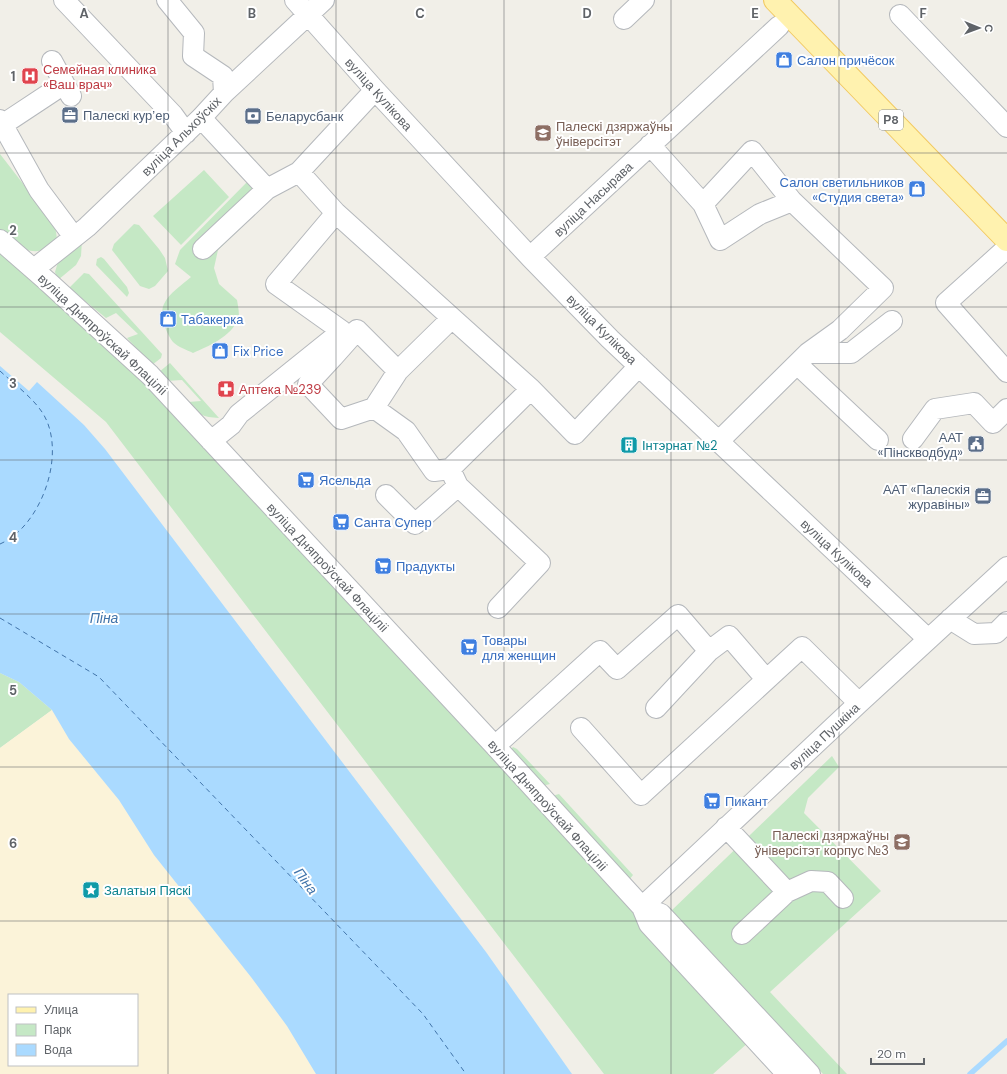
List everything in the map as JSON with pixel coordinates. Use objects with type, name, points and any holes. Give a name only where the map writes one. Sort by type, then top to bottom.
[{"type":"main road","name":"Р8","points":[[783,9],[1007,240]]},
{"type":"street","points":[[64,0],[173,115],[186,133]]},
{"type":"street","points":[[167,0],[194,33],[193,56],[223,76],[224,93]]},
{"type":"street","name":"вуліца Альхоўскіх","points":[[34,269],[87,227],[186,133],[301,7],[324,0]]},
{"type":"street","points":[[624,19],[644,0]]},
{"type":"street","name":"вуліца Кулікова","points":[[301,7],[375,90],[530,257],[639,366],[928,640]]},
{"type":"street","name":"вуліца Насырава","points":[[530,257],[650,145],[783,9]]},
{"type":"street","points":[[900,15],[1007,127]]},
{"type":"street","points":[[52,61],[67,90],[1,122],[39,190],[74,237]]},
{"type":"street","points":[[203,250],[267,189],[299,172],[375,90]]},
{"type":"street","points":[[201,118],[267,189]]},
{"type":"street","points":[[650,145],[704,204],[720,240],[760,214],[792,201]]},
{"type":"street","points":[[704,204],[752,151],[792,201],[883,288],[840,330],[803,358],[719,442]]},
{"type":"street","points":[[299,172],[336,213],[531,390],[575,434],[639,366]]},
{"type":"street","points":[[336,213],[276,284],[342,331]]},
{"type":"street","name":"вуліца Дняпроўскай Флаціліі","points":[[0,240],[150,375],[642,907],[649,924],[787,1074]]},
{"type":"street","points":[[1007,248],[946,303],[1007,372]]},
{"type":"street","points":[[398,371],[357,330],[308,384],[341,419],[374,408],[398,371],[452,318]]},
{"type":"street","points":[[803,358],[850,353],[892,321]]},
{"type":"street","points":[[333,357],[342,331]]},
{"type":"street","points":[[211,441],[231,425],[239,414],[342,331]]},
{"type":"street","points":[[803,358],[878,440]]},
{"type":"street","points":[[386,495],[415,524],[531,390]]},
{"type":"street","points":[[913,439],[935,409],[974,403],[993,424],[1007,409]]},
{"type":"street","points":[[374,408],[406,432],[434,471],[454,478],[540,563],[498,608]]},
{"type":"street","name":"вуліца Пушкіна","points":[[642,907],[859,703],[1007,567]]},
{"type":"street","points":[[494,746],[600,651],[617,668],[678,615],[709,652]]},
{"type":"street","points":[[950,619],[974,634],[996,633],[1007,622]]},
{"type":"street","points":[[656,708],[709,652],[729,636],[766,679]]},
{"type":"street","points":[[581,728],[641,795],[802,647],[859,703]]},
{"type":"street","points":[[726,828],[787,892]]},
{"type":"street","points":[[742,934],[787,892],[811,881],[828,882],[843,898]]},
{"type":"street","name":"вуліца Дняпроўскай Флаціліі","points":[[642,907],[661,914],[810,1074]]},
{"type":"green space","points":[[0,154],[55,225],[57,239],[45,249],[32,251],[20,247],[0,231]]},
{"type":"green space","points":[[204,170],[229,197],[181,245],[153,216]]},
{"type":"green space","points":[[249,180],[268,202],[218,250],[214,268],[219,284],[237,300],[239,317],[235,325],[225,336],[193,353],[173,342],[166,329],[163,318],[162,313],[166,300],[191,277],[175,264],[180,250]]},
{"type":"green space","points":[[134,224],[139,225],[159,249],[165,258],[168,271],[155,286],[149,289],[140,286],[112,250],[114,244]]},
{"type":"green space","points":[[82,240],[81,256],[76,265],[58,280],[55,272],[58,262]]},
{"type":"green space","points":[[0,245],[146,377],[750,1041],[713,1074],[604,1074],[106,422],[0,332]]},
{"type":"green space","points":[[101,257],[127,287],[129,293],[127,297],[96,265],[97,259]]},
{"type":"green space","points":[[84,273],[89,274],[162,354],[161,358],[152,365],[127,338],[138,334],[116,313],[106,318],[69,288]]},
{"type":"green space","points":[[170,363],[219,418],[205,416],[195,410],[188,402],[201,401],[182,380],[166,381],[159,372]]},
{"type":"green space","points":[[0,673],[19,682],[52,710],[0,748]]},
{"type":"green space","points":[[513,747],[517,749],[550,784],[542,786],[509,751]]},
{"type":"green space","points":[[832,756],[839,767],[808,798],[804,813],[881,891],[770,992],[847,1074],[823,1074],[671,911]]},
{"type":"green space","points":[[559,794],[633,875],[629,880],[552,796]]},
{"type":"sand","name":"Залатыя Пяскі","points":[[52,710],[69,739],[119,800],[154,855],[251,977],[287,1026],[316,1074],[0,1074],[0,748]]},
{"type":"water","name":"Піна","points":[[0,366],[29,391],[37,382],[84,425],[105,449],[486,952],[572,1074],[316,1074],[287,1026],[251,977],[154,855],[119,800],[69,739],[52,710],[19,682],[0,673]]},
{"type":"waterway","points":[[970,1074],[1007,1041]]},
{"type":"ferry route","points":[[0,371],[28,395],[38,406],[49,428],[52,447],[51,466],[39,505],[28,521],[15,535],[0,544]]},
{"type":"ferry route","points":[[0,618],[99,677],[423,1014],[466,1074]]},
{"type":"place","name":"Салон причёсок","points":[[784,60]]},
{"type":"place","name":"Семейная клиника «Ваш врач»","points":[[30,76]]},
{"type":"place","name":"Палескі курʼер","points":[[70,115]]},
{"type":"place","name":"Беларусбанк","points":[[253,116]]},
{"type":"place","name":"Палескі дзяржаўны ўніверсітэт","points":[[543,133]]},
{"type":"place","name":"Салон светильников «Студия света»","points":[[917,189]]},
{"type":"place","name":"Табакерка","points":[[168,319]]},
{"type":"place","name":"Fix Price","points":[[220,351]]},
{"type":"place","name":"Аптека №239","points":[[226,389]]},
{"type":"place","name":"ААТ «Пінскводбуд»","points":[[976,444]]},
{"type":"place","name":"Інтэрнат №2","points":[[629,445]]},
{"type":"place","name":"Ясельда","points":[[306,480]]},
{"type":"place","name":"ААТ «Палескія журавіны»","points":[[983,496]]},
{"type":"place","name":"Санта Супер","points":[[341,522]]},
{"type":"place","name":"Прадукты","points":[[383,566]]},
{"type":"place","name":"Товары для женщин","points":[[469,647]]},
{"type":"place","name":"Пикант","points":[[712,801]]},
{"type":"place","name":"Палескі дзяржаўны ўніверсітэт корпус №3","points":[[902,842]]},
{"type":"place","name":"Залатыя Пяскі","points":[[91,890]]}]
